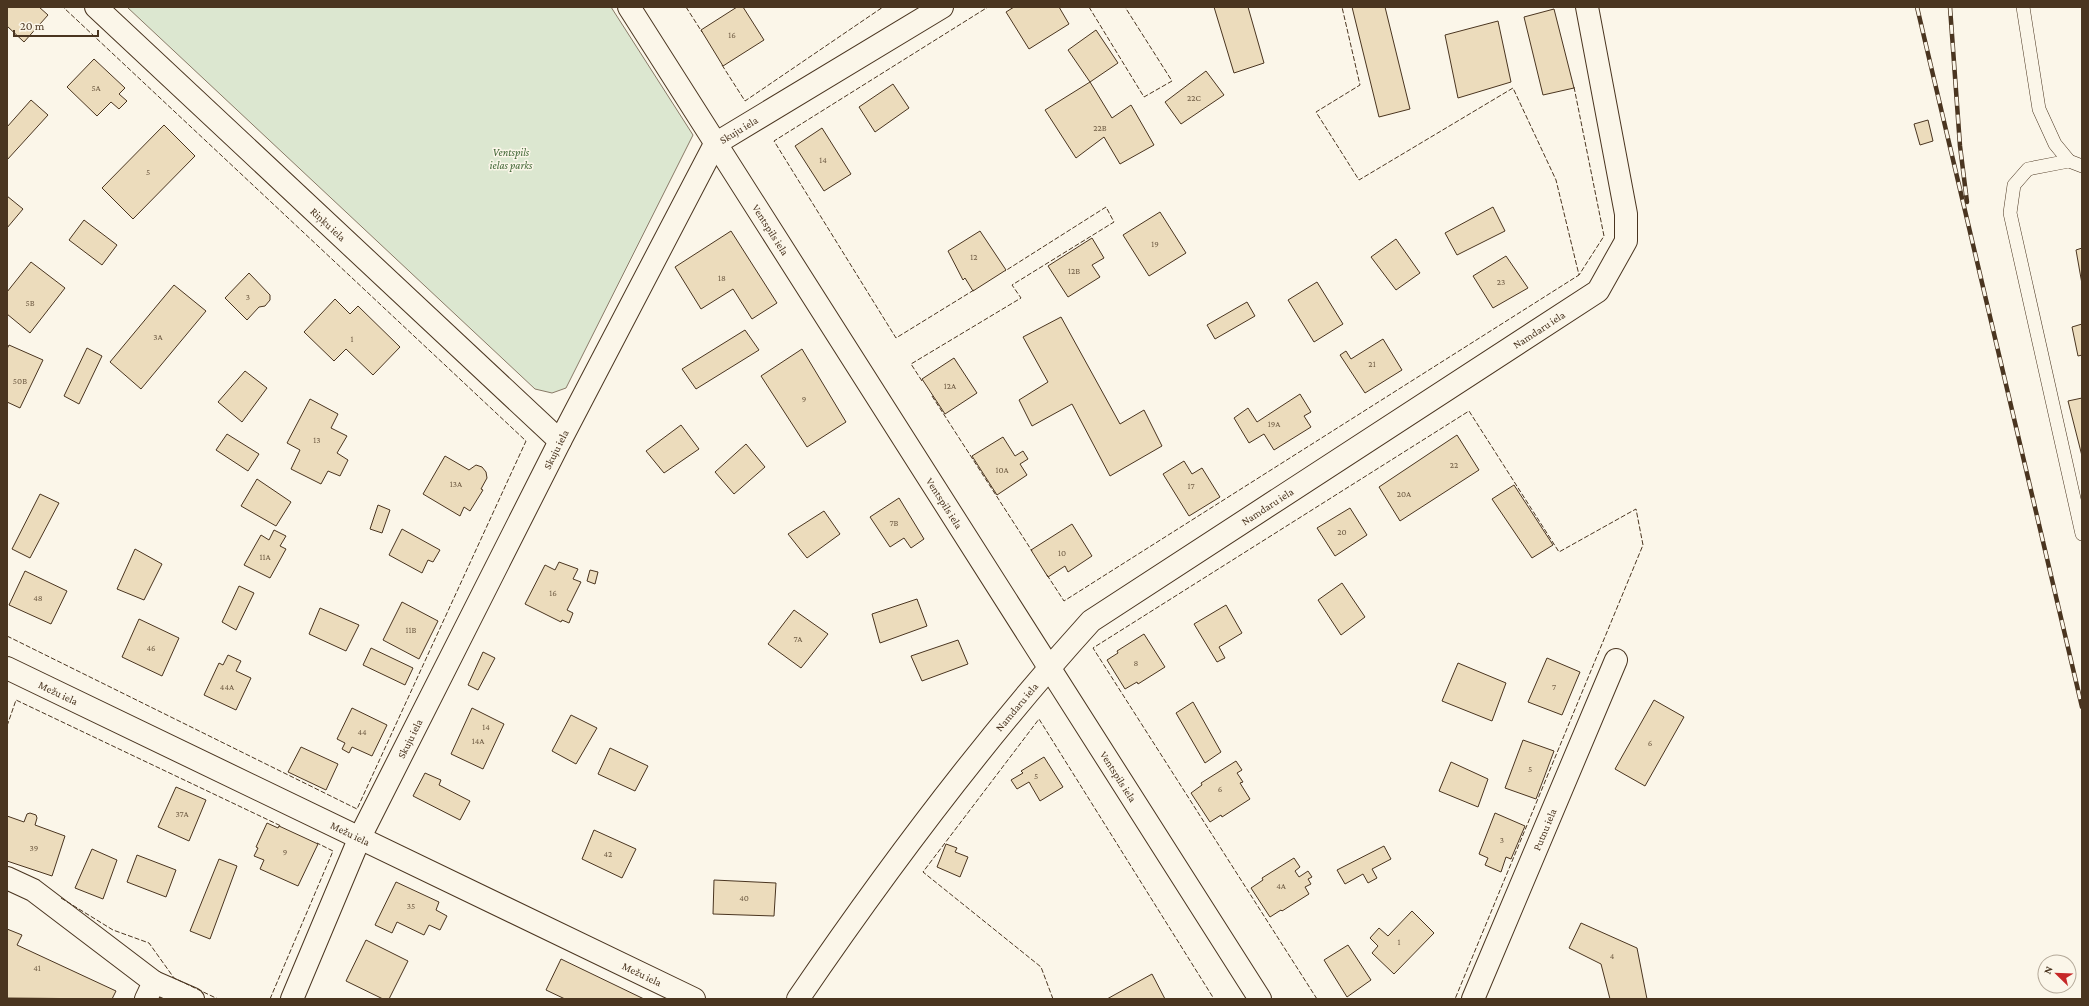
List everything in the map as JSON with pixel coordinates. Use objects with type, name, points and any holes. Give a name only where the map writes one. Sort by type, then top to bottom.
[{"type":"street","name":"Riņķu iela","points":[[96,7],[560,441]]},
{"type":"street","name":"Ventspils iela","points":[[629,7],[1260,999]]},
{"type":"street","name":"Skuju iela","points":[[292,999],[360,837],[560,441],[715,144],[942,7]]},
{"type":"street","name":"Namdaru iela","points":[[798,999],[855,914],[972,760],[1049,667],[1091,621],[1598,290],[1626,241],[1626,214],[1587,7]]},
{"type":"street","name":"Putnu iela","points":[[1473,999],[1616,660]]},
{"type":"street","name":"Mežu iela","points":[[7,668],[694,999]]},
{"type":"street","points":[[7,878],[33,890],[150,991],[193,999]]},
{"type":"lane","points":[[2023,7],[2039,109],[2055,144],[2069,161],[2082,166]]},
{"type":"lane","points":[[2069,161],[2028,169],[2014,185],[2010,213],[2082,534]]},
{"type":"green space","name":"Ventspils ielas parks","points":[[127,7],[611,7],[693,135],[566,388],[552,393],[535,389]]},
{"type":"building","points":[[7,7],[39,7],[48,15],[24,42],[7,26]]},
{"type":"building","points":[[737,7],[743,7],[764,40],[723,66],[701,30]]},
{"type":"building","points":[[1014,7],[1059,7],[1069,24],[1029,49],[1006,12]]},
{"type":"building","points":[[1214,7],[1248,7],[1264,63],[1234,73]]},
{"type":"building","points":[[1352,7],[1385,7],[1410,109],[1379,117]]},
{"type":"building","points":[[1554,9],[1574,88],[1543,95],[1524,17]]},
{"type":"building","points":[[1498,21],[1511,82],[1458,98],[1445,35]]},
{"type":"building","points":[[1096,30],[1118,63],[1090,82],[1068,50]]},
{"type":"building","points":[[94,59],[125,88],[119,94],[127,101],[119,109],[111,102],[97,116],[67,87]]},
{"type":"building","points":[[1206,71],[1224,95],[1181,124],[1165,102]]},
{"type":"building","points":[[1090,82],[1112,118],[1131,105],[1154,145],[1120,164],[1104,137],[1076,158],[1045,110]]},
{"type":"building","points":[[893,84],[909,108],[875,132],[859,107]]},
{"type":"building","points":[[31,100],[48,115],[7,160],[7,127]]},
{"type":"building","points":[[1928,120],[1933,141],[1920,145],[1914,124]]},
{"type":"building","points":[[164,125],[195,156],[133,219],[102,188]]},
{"type":"building","points":[[822,128],[851,174],[824,191],[795,146]]},
{"type":"building","points":[[7,196],[23,209],[7,228]]},
{"type":"building","points":[[1493,207],[1505,231],[1457,255],[1445,233]]},
{"type":"building","points":[[1160,212],[1186,253],[1149,276],[1123,235]]},
{"type":"building","points":[[84,220],[117,245],[102,265],[69,240]]},
{"type":"building","points":[[731,231],[777,303],[752,319],[733,289],[701,309],[675,267]]},
{"type":"building","points":[[980,231],[1006,270],[973,291],[965,278],[963,280],[948,251]]},
{"type":"building","points":[[1092,238],[1104,258],[1092,265],[1100,277],[1068,297],[1048,266]]},
{"type":"building","points":[[1396,239],[1420,273],[1396,290],[1371,257]]},
{"type":"building","points":[[2082,248],[2082,284],[2076,250]]},
{"type":"building","points":[[1506,256],[1528,288],[1493,308],[1473,276]]},
{"type":"building","points":[[31,262],[65,288],[30,333],[7,314],[7,292]]},
{"type":"building","points":[[249,273],[270,295],[270,300],[265,306],[259,307],[247,320],[225,298]]},
{"type":"building","points":[[1317,282],[1343,324],[1314,342],[1288,300]]},
{"type":"building","points":[[174,285],[206,311],[141,389],[110,362]]},
{"type":"building","points":[[335,299],[350,314],[358,306],[400,347],[373,375],[346,349],[334,361],[304,332]]},
{"type":"building","points":[[1247,302],[1255,316],[1215,339],[1207,325]]},
{"type":"building","points":[[1061,317],[1120,424],[1144,410],[1162,446],[1110,476],[1072,404],[1032,426],[1019,400],[1048,382],[1023,337]]},
{"type":"building","points":[[2082,324],[2082,355],[2078,356],[2072,327]]},
{"type":"building","points":[[745,330],[759,350],[696,389],[682,369]]},
{"type":"building","points":[[1383,339],[1402,370],[1365,393],[1340,355],[1346,351],[1351,359]]},
{"type":"building","points":[[9,345],[43,360],[20,408],[7,402],[7,349]]},
{"type":"building","points":[[87,348],[102,356],[79,404],[64,396]]},
{"type":"building","points":[[802,349],[846,422],[807,447],[761,376]]},
{"type":"building","points":[[954,358],[977,393],[945,414],[922,379]]},
{"type":"building","points":[[245,371],[267,388],[242,422],[218,402]]},
{"type":"building","points":[[1300,394],[1311,412],[1304,416],[1311,427],[1274,450],[1264,434],[1249,443],[1234,418],[1248,408],[1257,422]]},
{"type":"building","points":[[2082,398],[2082,456],[2068,401]]},
{"type":"building","points":[[310,399],[338,414],[331,428],[347,436],[337,453],[348,460],[340,476],[328,471],[321,484],[291,469],[300,450],[287,443]]},
{"type":"building","points":[[681,425],[699,449],[664,473],[646,451]]},
{"type":"building","points":[[227,434],[259,454],[248,471],[216,450]]},
{"type":"building","points":[[1457,435],[1479,470],[1400,521],[1379,487]]},
{"type":"building","points":[[1003,437],[1015,456],[1023,451],[1028,459],[1020,464],[1027,475],[997,495],[972,456]]},
{"type":"building","points":[[746,444],[765,467],[734,494],[715,472]]},
{"type":"building","points":[[445,456],[469,470],[476,465],[482,467],[486,472],[487,478],[481,489],[483,490],[470,511],[464,507],[460,516],[423,494]]},
{"type":"building","points":[[1184,461],[1192,474],[1202,468],[1220,497],[1189,516],[1163,474]]},
{"type":"building","points":[[257,479],[291,502],[276,526],[241,506]]},
{"type":"building","points":[[1514,485],[1553,545],[1532,558],[1492,499]]},
{"type":"building","points":[[40,494],[59,503],[30,558],[12,549]]},
{"type":"building","points":[[899,498],[924,539],[911,548],[904,538],[890,547],[870,517]]},
{"type":"building","points":[[378,505],[390,510],[382,533],[370,529]]},
{"type":"building","points":[[1350,508],[1367,535],[1335,556],[1317,528]]},
{"type":"building","points":[[824,511],[840,534],[807,558],[788,534]]},
{"type":"building","points":[[1072,524],[1092,556],[1068,572],[1065,566],[1048,577],[1031,550]]},
{"type":"building","points":[[402,529],[440,550],[433,562],[428,560],[422,573],[389,555]]},
{"type":"building","points":[[274,530],[286,536],[280,546],[286,549],[270,578],[244,565],[261,535],[269,540]]},
{"type":"building","points":[[135,549],[162,564],[144,600],[117,589]]},
{"type":"building","points":[[559,562],[578,569],[573,579],[581,582],[567,610],[573,613],[569,623],[562,620],[561,622],[525,604],[545,565],[555,570]]},
{"type":"building","points":[[590,570],[598,572],[595,584],[587,581]]},
{"type":"building","points":[[25,571],[67,591],[51,624],[9,605]]},
{"type":"building","points":[[1342,583],[1365,617],[1341,635],[1318,600]]},
{"type":"building","points":[[239,586],[254,593],[236,630],[222,622]]},
{"type":"building","points":[[917,599],[927,626],[880,643],[872,614]]},
{"type":"building","points":[[402,602],[438,621],[419,659],[383,640]]},
{"type":"building","points":[[1226,605],[1242,633],[1219,647],[1225,658],[1217,662],[1194,624]]},
{"type":"building","points":[[320,608],[359,625],[346,651],[309,634]]},
{"type":"building","points":[[794,610],[828,634],[801,668],[768,644]]},
{"type":"building","points":[[139,619],[179,638],[162,676],[122,657]]},
{"type":"building","points":[[1144,634],[1165,667],[1138,684],[1137,682],[1125,689],[1107,660],[1118,653],[1117,651]]},
{"type":"building","points":[[958,640],[968,664],[922,681],[911,656]]},
{"type":"building","points":[[371,648],[413,668],[405,685],[363,665]]},
{"type":"building","points":[[483,652],[495,658],[478,690],[468,685]]},
{"type":"building","points":[[228,655],[241,661],[236,671],[251,678],[236,710],[204,695],[219,663],[223,665]]},
{"type":"building","points":[[1547,658],[1580,672],[1562,715],[1528,702]]},
{"type":"building","points":[[1458,663],[1506,683],[1492,721],[1442,701]]},
{"type":"building","points":[[1654,700],[1684,717],[1645,786],[1615,769]]},
{"type":"building","points":[[1193,702],[1221,752],[1205,763],[1176,713]]},
{"type":"building","points":[[352,708],[387,725],[372,756],[352,747],[349,753],[342,749],[345,743],[337,739]]},
{"type":"building","points":[[472,708],[504,724],[483,769],[451,754]]},
{"type":"building","points":[[571,715],[597,728],[576,764],[552,751]]},
{"type":"building","points":[[1523,740],[1554,751],[1536,799],[1505,788]]},
{"type":"building","points":[[301,747],[338,764],[326,790],[288,772]]},
{"type":"building","points":[[610,748],[648,766],[635,791],[598,774]]},
{"type":"building","points":[[1044,757],[1063,787],[1040,801],[1029,782],[1017,789],[1011,780],[1023,773],[1021,771]]},
{"type":"building","points":[[1236,761],[1242,770],[1237,773],[1243,782],[1240,783],[1250,799],[1222,817],[1221,815],[1210,822],[1191,793],[1202,785],[1201,783]]},
{"type":"building","points":[[1451,762],[1488,779],[1478,807],[1439,791]]},
{"type":"building","points":[[425,773],[441,780],[439,785],[470,801],[460,820],[413,796]]},
{"type":"building","points":[[176,787],[206,800],[189,841],[158,827]]},
{"type":"building","points":[[30,813],[36,815],[37,818],[35,825],[65,836],[52,876],[7,861],[7,816],[24,822],[27,814]]},
{"type":"building","points":[[1495,813],[1525,826],[1511,859],[1506,857],[1501,872],[1485,865],[1488,858],[1479,854]]},
{"type":"building","points":[[267,823],[278,828],[279,826],[318,844],[298,886],[260,869],[264,860],[254,856],[258,848],[256,847]]},
{"type":"building","points":[[594,830],[636,849],[622,878],[582,859]]},
{"type":"building","points":[[946,844],[957,848],[955,852],[968,857],[960,877],[937,867]]},
{"type":"building","points":[[1384,846],[1391,859],[1372,869],[1377,878],[1368,883],[1363,874],[1345,884],[1337,870]]},
{"type":"building","points":[[92,849],[117,860],[103,899],[75,888]]},
{"type":"building","points":[[137,855],[176,870],[166,897],[127,882]]},
{"type":"building","points":[[1294,858],[1300,867],[1295,871],[1299,877],[1308,871],[1312,877],[1308,879],[1311,884],[1305,887],[1309,894],[1270,917],[1251,888],[1263,880],[1262,878]]},
{"type":"building","points":[[219,859],[237,866],[210,939],[190,931]]},
{"type":"building","points":[[714,880],[776,883],[774,916],[713,914]]},
{"type":"building","points":[[396,882],[439,902],[436,910],[447,916],[440,930],[429,925],[424,935],[397,922],[392,933],[375,925]]},
{"type":"building","points":[[1412,911],[1434,933],[1394,974],[1372,953],[1378,946],[1370,938],[1379,928],[1388,936]]},
{"type":"building","points":[[1581,923],[1637,948],[1647,999],[1610,999],[1601,964],[1569,948]]},
{"type":"building","points":[[7,929],[22,935],[17,945],[116,991],[112,999],[7,998]]},
{"type":"building","points":[[366,940],[408,961],[389,999],[383,999],[346,981]]},
{"type":"building","points":[[1348,945],[1371,980],[1347,997],[1324,960]]},
{"type":"building","points":[[561,959],[644,999],[565,999],[546,990]]},
{"type":"building","points":[[1152,974],[1165,999],[1107,999]]},
{"type":"railway","points":[[1917,7],[2082,707]]},
{"type":"railway","points":[[1950,7],[1960,146],[1967,202]]},
{"type":"fence","points":[[7,636],[357,809],[526,441],[63,7]]},
{"type":"fence","points":[[686,7],[702,32]]},
{"type":"fence","points":[[722,65],[745,101],[883,7]]},
{"type":"fence","points":[[974,290],[896,338],[774,141],[988,7]]},
{"type":"fence","points":[[1089,7],[1144,97],[1172,81],[1125,7]]},
{"type":"fence","points":[[1047,575],[1064,601],[1579,275],[1556,180],[1513,88],[1359,180],[1316,112],[1360,85],[1342,7]]},
{"type":"fence","points":[[1574,87],[1604,236],[1579,275]]},
{"type":"fence","points":[[922,381],[911,364],[1021,298],[1012,285],[1114,222],[1106,207],[1005,271]]},
{"type":"fence","points":[[932,396],[1032,551]]},
{"type":"fence","points":[[1317,999],[1093,648],[1469,411],[1559,552],[1636,509],[1643,545],[1455,999]]},
{"type":"fence","points":[[7,726],[16,700],[281,826]]},
{"type":"fence","points":[[1053,999],[1041,967],[923,872],[1039,719],[1214,999]]},
{"type":"fence","points":[[270,999],[333,851],[317,843]]},
{"type":"fence","points":[[61,898],[113,930],[149,943],[174,978],[218,999]]}]
